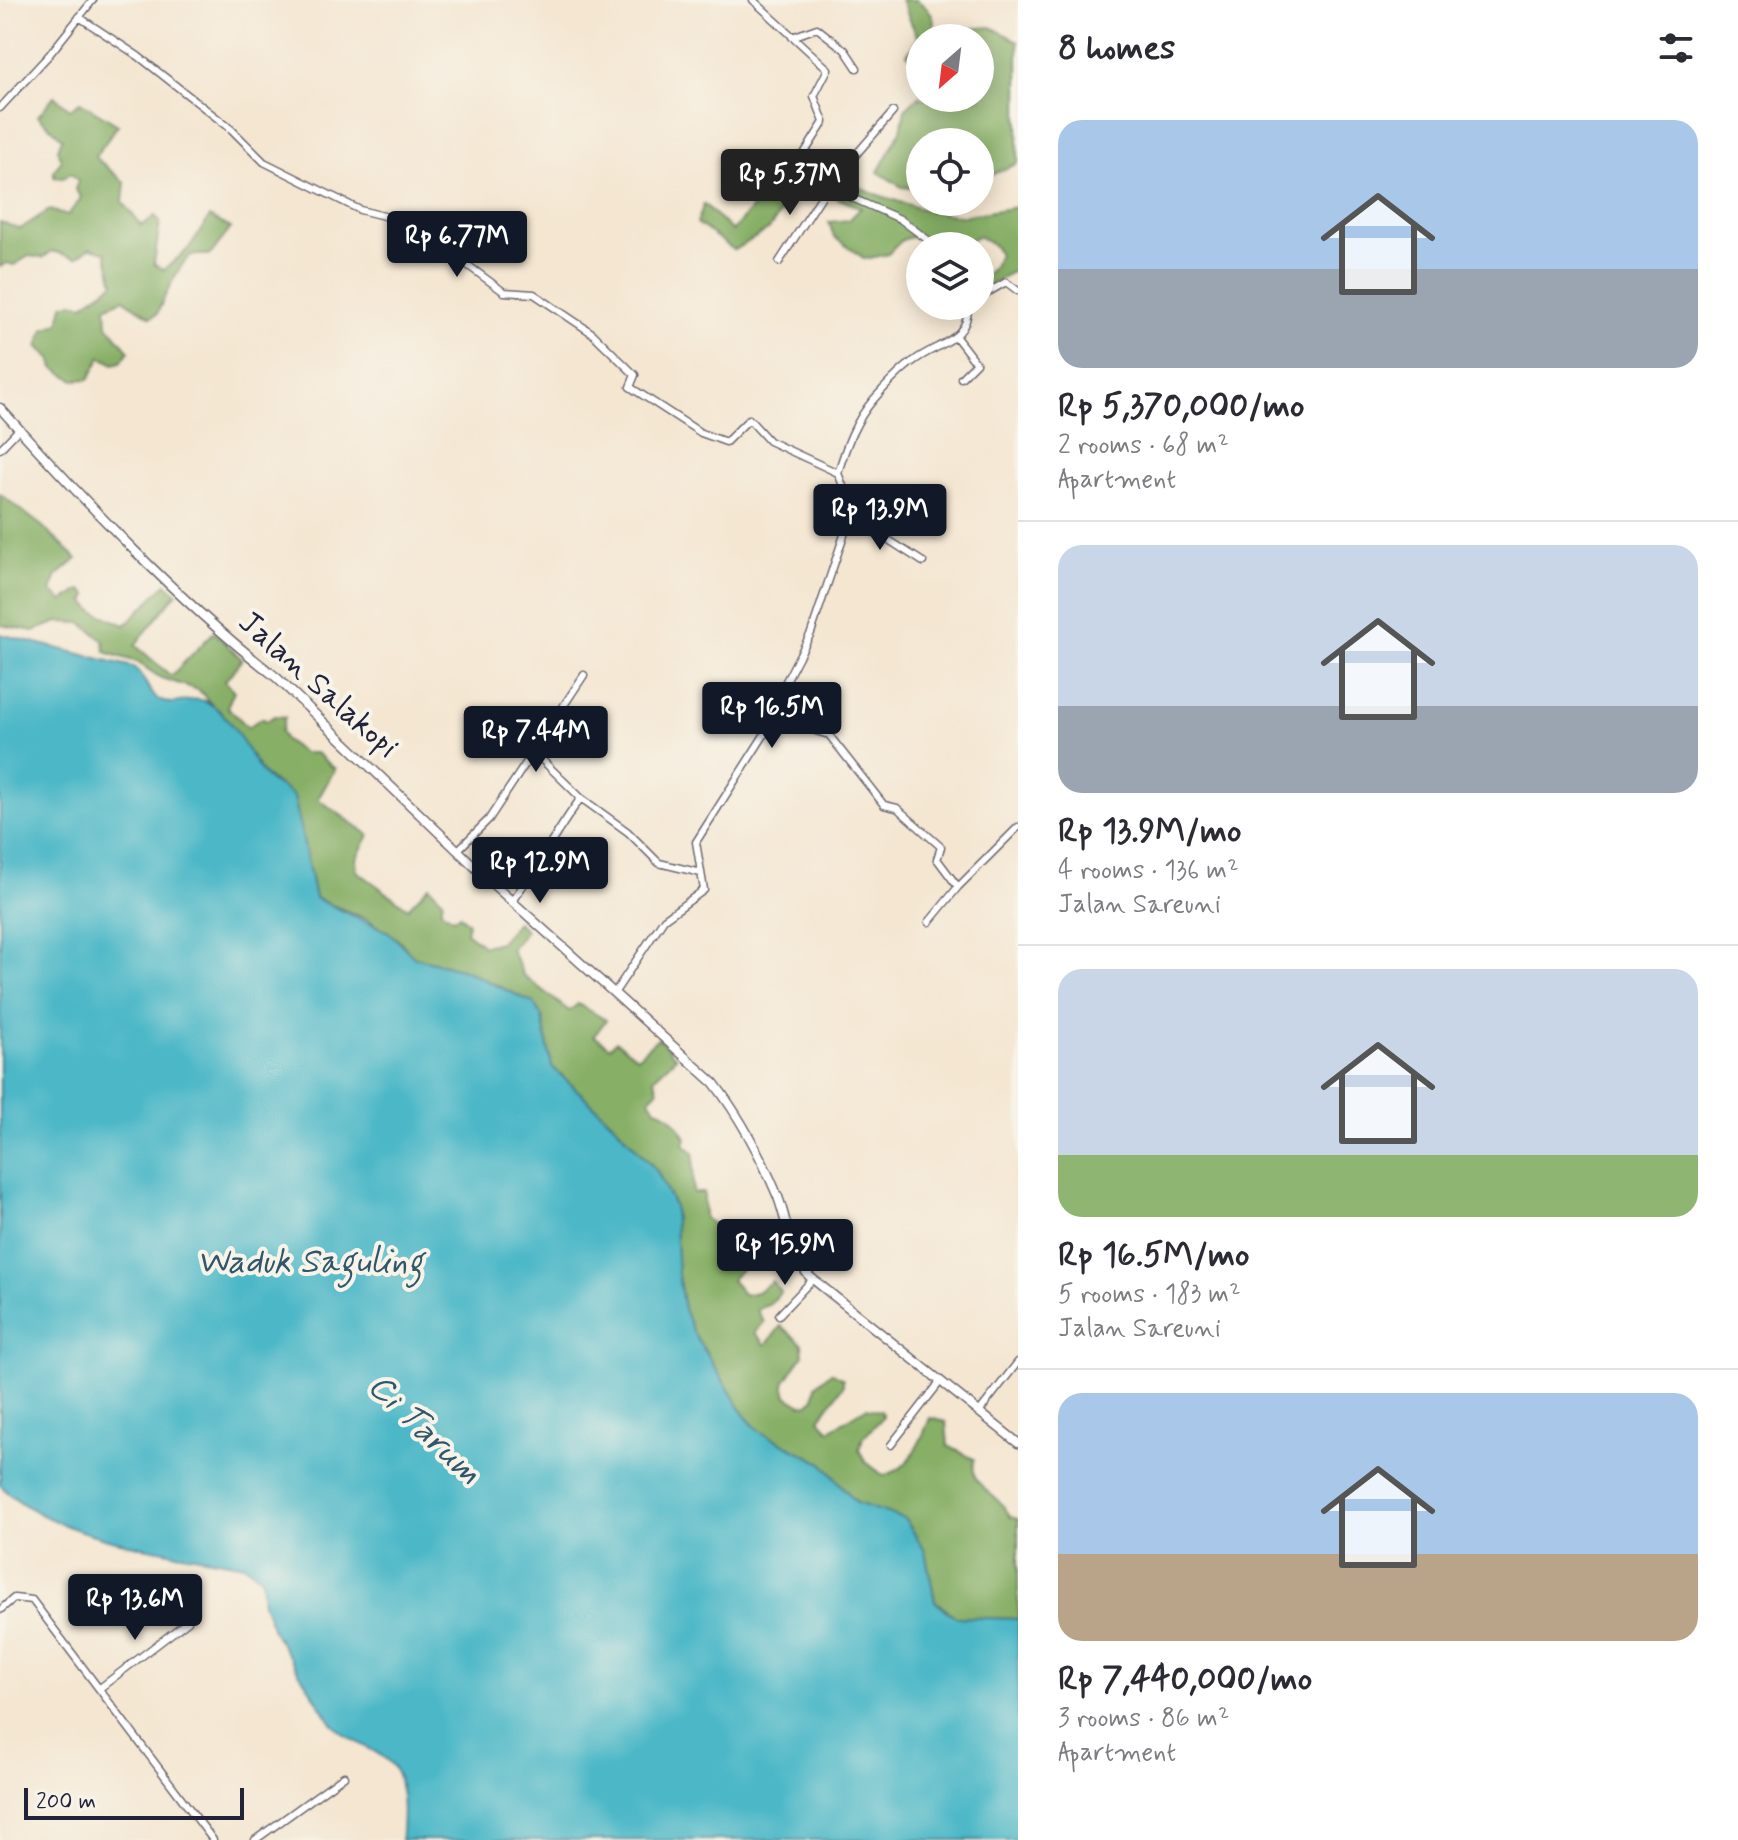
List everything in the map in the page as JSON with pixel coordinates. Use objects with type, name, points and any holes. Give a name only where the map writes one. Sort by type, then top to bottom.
[{"type":"street","points":[[0,108],[93,0]]},
{"type":"street","points":[[753,0],[828,71],[814,96],[824,122],[798,165],[805,179],[900,219],[917,232]]},
{"type":"street","points":[[79,17],[138,56],[231,129],[264,162],[360,210],[396,219],[435,241],[504,292],[534,294],[561,312],[631,366],[635,375],[630,387],[701,433],[726,442],[749,419],[769,441],[838,473]]},
{"type":"street","points":[[792,37],[817,28],[845,50],[857,68]]},
{"type":"street","points":[[779,262],[827,188],[893,112]]},
{"type":"street","points":[[994,289],[1006,282],[1018,291]]},
{"type":"street","points":[[615,992],[664,919],[704,890],[696,842],[780,710],[785,683],[811,633],[850,522],[850,504],[838,473],[849,436],[875,398],[912,362],[956,337],[967,320]]},
{"type":"street","points":[[956,337],[976,363],[961,378]]},
{"type":"street","name":"Jalan Salakopi","points":[[0,408],[243,652],[276,677],[512,901],[714,1083],[735,1109],[778,1198],[795,1257],[813,1279],[1018,1443]]},
{"type":"street","points":[[0,449],[19,429]]},
{"type":"street","points":[[850,522],[884,537],[923,562]]},
{"type":"street","points":[[459,849],[489,819],[584,675]]},
{"type":"street","points":[[780,710],[809,729],[829,735],[884,805],[897,808],[941,847],[937,859],[958,887]]},
{"type":"street","points":[[534,752],[581,798],[628,832],[659,863],[701,873]]},
{"type":"street","points":[[512,901],[538,868],[568,813],[581,798]]},
{"type":"street","points":[[929,922],[958,887],[999,850],[1018,827]]},
{"type":"street","points":[[779,1315],[813,1279]]},
{"type":"street","points":[[979,1412],[1018,1362]]},
{"type":"street","points":[[891,1445],[940,1382]]},
{"type":"street","points":[[0,1610],[14,1598],[32,1600],[213,1840]]},
{"type":"street","points":[[100,1688],[188,1621]]},
{"type":"street","points":[[255,1840],[344,1776]]},
{"type":"green space","points":[[901,0],[917,0],[934,20],[934,24],[912,24]]},
{"type":"green space","points":[[994,29],[1018,41],[1018,163],[994,174],[994,128],[906,128],[906,187],[902,187],[878,172],[901,130],[905,109],[906,112],[994,112]]},
{"type":"green space","points":[[54,96],[70,109],[80,102],[118,125],[95,157],[125,183],[123,202],[142,226],[155,216],[160,222],[154,264],[164,270],[188,249],[210,217],[231,228],[211,254],[193,255],[187,259],[157,314],[151,317],[123,299],[106,307],[107,325],[129,351],[121,362],[114,364],[101,357],[89,379],[74,380],[54,368],[51,358],[38,347],[44,329],[59,323],[63,305],[73,302],[83,305],[114,283],[106,252],[90,248],[76,258],[52,251],[43,258],[29,256],[14,265],[7,263],[0,267],[0,222],[20,229],[49,210],[68,215],[81,198],[75,189],[78,180],[71,173],[63,178],[54,177],[54,170],[61,162],[58,149],[62,138],[38,116]]},
{"type":"green space","points":[[768,158],[813,166],[872,193],[906,204],[906,216],[994,216],[994,211],[1018,207],[1018,268],[994,283],[994,267],[999,254],[994,246],[994,232],[906,232],[906,239],[888,254],[865,259],[834,237],[829,222],[849,220],[861,208],[797,181],[782,189],[777,200],[781,212],[768,230],[734,250],[697,223],[704,204],[732,231],[767,191],[761,165]]},
{"type":"green space","points":[[0,494],[42,526],[77,559],[57,576],[51,591],[63,601],[81,590],[88,595],[85,602],[93,611],[125,625],[166,584],[177,593],[135,645],[171,676],[214,632],[242,659],[225,681],[234,691],[227,707],[248,727],[262,718],[267,721],[274,716],[285,717],[281,732],[284,739],[303,753],[316,753],[335,769],[318,799],[369,835],[356,859],[357,871],[408,908],[429,886],[443,900],[441,910],[453,918],[460,915],[468,923],[466,932],[484,946],[500,942],[517,922],[526,930],[511,949],[523,975],[569,1011],[578,1004],[606,1020],[594,1036],[610,1047],[616,1041],[637,1057],[658,1038],[676,1057],[654,1078],[658,1089],[650,1099],[656,1109],[666,1113],[677,1124],[686,1138],[684,1144],[694,1153],[693,1193],[704,1193],[704,1218],[742,1247],[748,1262],[731,1280],[744,1295],[757,1292],[772,1281],[781,1292],[770,1304],[757,1310],[764,1322],[755,1333],[766,1345],[781,1326],[802,1344],[803,1355],[784,1383],[787,1396],[802,1405],[809,1404],[814,1398],[816,1386],[831,1372],[843,1379],[843,1386],[819,1419],[830,1430],[866,1408],[881,1411],[883,1417],[863,1438],[859,1450],[866,1462],[883,1475],[892,1473],[907,1461],[930,1418],[946,1422],[948,1446],[974,1459],[973,1469],[980,1484],[1000,1502],[1010,1517],[1018,1519],[1018,1619],[956,1617],[935,1601],[925,1551],[905,1519],[857,1503],[822,1463],[759,1431],[745,1416],[693,1332],[684,1309],[678,1275],[674,1206],[657,1171],[614,1124],[552,1067],[542,1017],[534,1003],[464,970],[414,957],[400,941],[367,919],[315,898],[294,797],[263,774],[234,730],[199,690],[161,678],[137,662],[105,652],[104,641],[82,623],[58,622],[34,631],[0,625]]},
{"type":"water","name":"Waduk Saguling","points":[[0,634],[133,667],[159,700],[171,703],[201,700],[216,708],[232,725],[264,775],[294,797],[315,898],[389,932],[414,957],[464,970],[534,1003],[542,1017],[552,1067],[614,1124],[657,1171],[674,1206],[678,1275],[684,1309],[693,1332],[745,1416],[759,1431],[822,1463],[857,1503],[905,1519],[925,1551],[935,1601],[947,1612],[956,1617],[1018,1619],[1018,1840],[401,1840],[403,1807],[396,1773],[383,1757],[349,1738],[331,1722],[274,1633],[263,1603],[261,1577],[244,1565],[115,1541],[82,1531],[23,1504],[0,1485]]},
{"type":"water label","name":"Ci Tarum","points":[[424,1430]]}]
